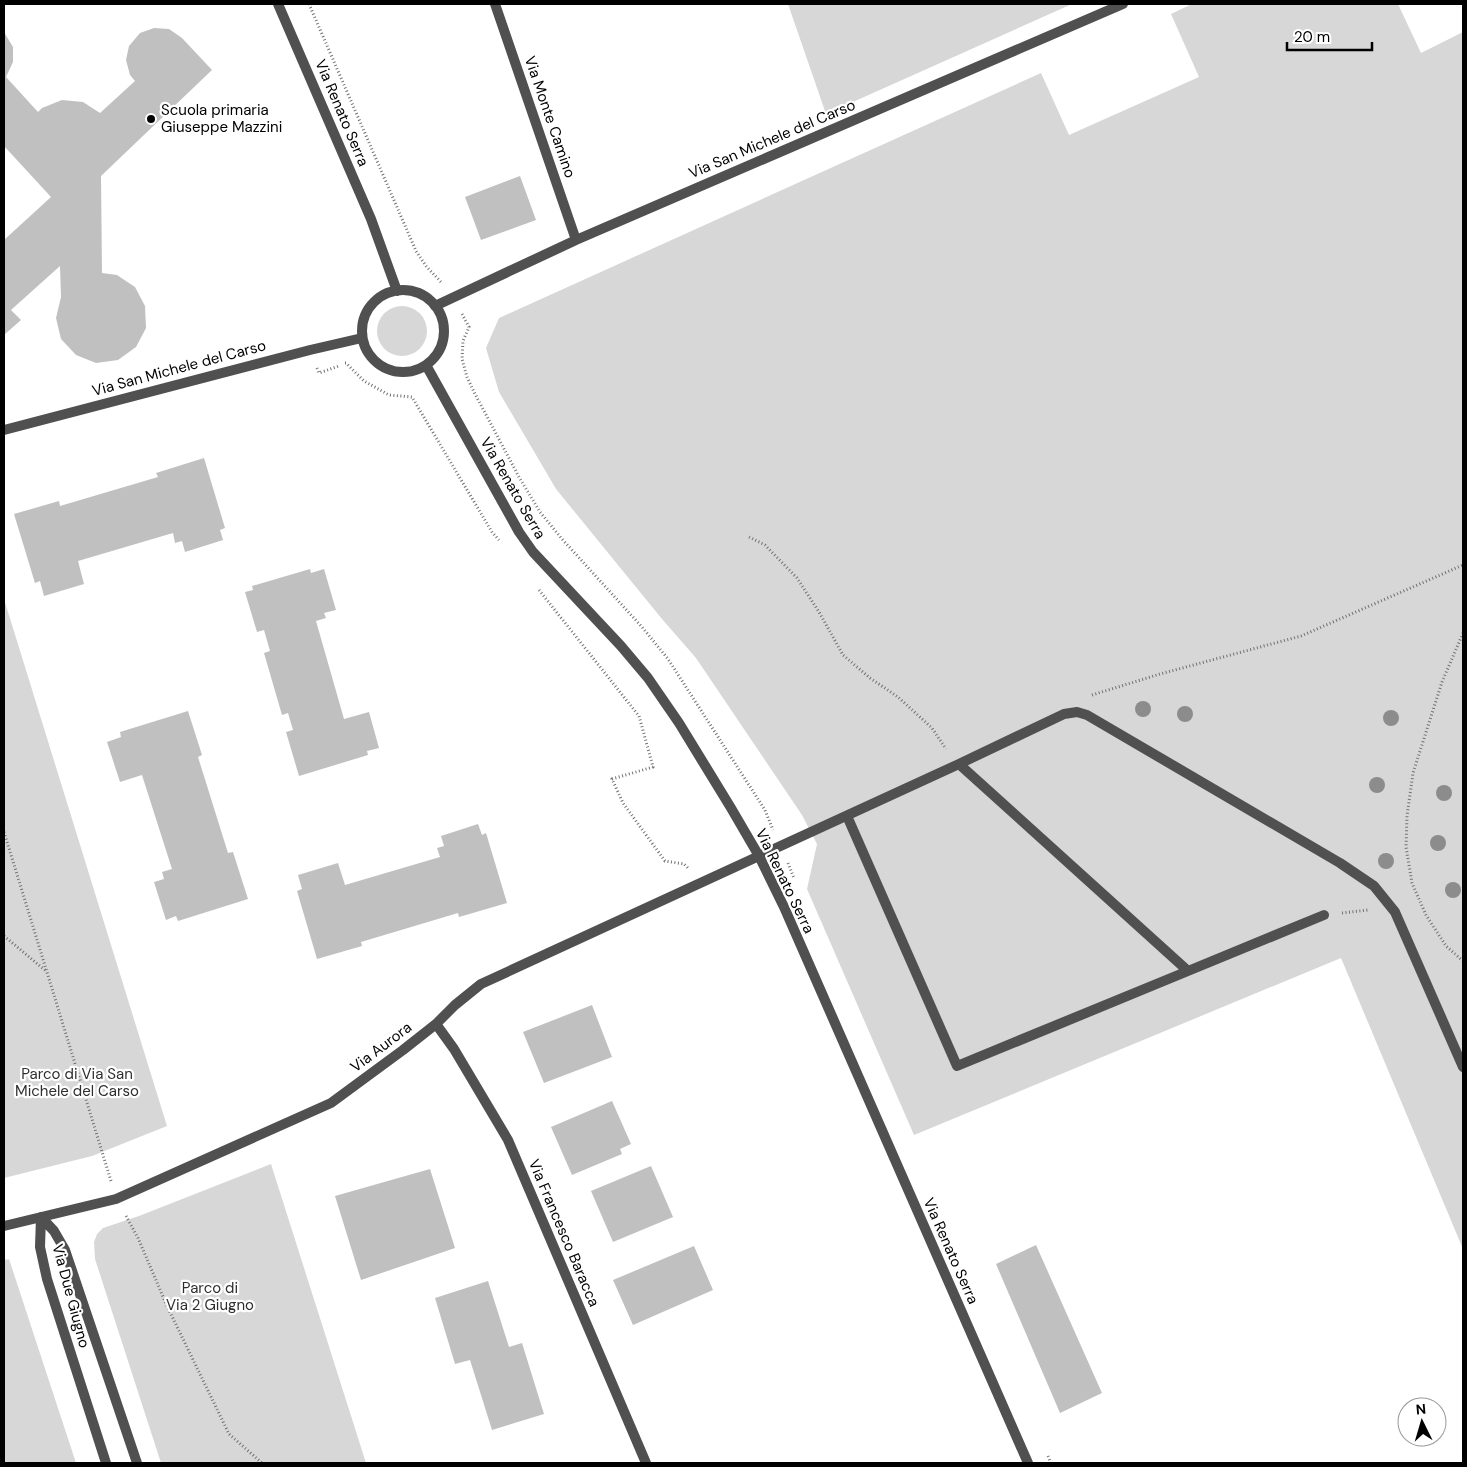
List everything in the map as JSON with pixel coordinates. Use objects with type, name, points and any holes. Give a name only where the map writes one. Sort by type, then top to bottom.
[{"type":"street","name":"Via Renato Serra","points":[[278,4],[372,219],[397,291]]},
{"type":"street","name":"Via Monte Camino","points":[[495,4],[576,240]]},
{"type":"street","name":"Via San Michele del Carso","points":[[435,306],[576,240],[1123,4]]},
{"type":"street","points":[[397,291],[406,291],[422,295],[435,306],[442,322],[443,340],[437,353],[426,365],[415,371],[401,372],[386,369],[375,362],[367,351],[362,338],[362,326],[368,310],[374,302],[397,291]]},
{"type":"street","name":"Via San Michele del Carso","points":[[4,430],[362,338]]},
{"type":"street","name":"Via Renato Serra","points":[[426,365],[519,532],[533,552],[621,646],[648,678],[678,723],[759,856],[784,908],[1028,1463]]},
{"type":"street","name":"Via Aurora","points":[[4,1226],[116,1199],[331,1103],[436,1024],[455,1005],[481,984],[701,884],[1064,714],[1077,712],[1087,715],[1340,863],[1374,886],[1395,912],[1463,1067]]},
{"type":"street","points":[[959,764],[1188,971]]},
{"type":"street","points":[[847,816],[957,1066],[1324,915]]},
{"type":"street","name":"Via Francesco Baracca","points":[[436,1024],[454,1049],[508,1140],[646,1463]]},
{"type":"street","name":"Via Due Giugno","points":[[41,1217],[40,1246],[47,1278],[106,1463]]},
{"type":"street","name":"Via Due Giugno","points":[[41,1217],[54,1231],[66,1250],[137,1463]]},
{"type":"path","points":[[309,4],[416,252],[426,266],[441,281],[452,298]]},
{"type":"path","points":[[310,350],[319,373],[346,363],[364,381],[389,396],[412,397],[492,532],[504,546]]},
{"type":"path","points":[[749,537],[765,545],[797,578],[843,655],[870,678],[898,697],[932,728],[950,756]]},
{"type":"path","points":[[1084,698],[1160,674],[1301,636],[1463,565]]},
{"type":"path","points":[[534,584],[640,716],[653,767],[612,779],[623,802],[665,861],[684,864],[701,884]]},
{"type":"path","points":[[1463,633],[1442,682],[1413,773],[1407,816],[1406,847],[1412,883],[1426,915],[1446,946],[1463,961]]},
{"type":"path","points":[[4,832],[116,1199],[138,1238],[167,1306],[229,1434],[262,1463]]},
{"type":"path","points":[[4,936],[47,972]]},
{"type":"green space","points":[[788,4],[1072,4],[826,114]]},
{"type":"green space","points":[[1192,4],[1398,4],[1421,53],[1463,32],[1463,1249],[1341,958],[914,1135],[807,889],[817,844],[802,815],[696,658],[556,489],[499,392],[486,348],[499,318],[1041,73],[1069,135],[1199,77],[1171,14]]},
{"type":"green space","points":[[397,306],[407,306],[420,313],[427,326],[427,336],[420,349],[407,356],[397,356],[388,352],[381,345],[377,336],[377,326],[381,317],[388,310]]},
{"type":"green space","name":"Parco di Via San Michele del Carso","points":[[4,599],[167,1126],[92,1156],[4,1178]]},
{"type":"green space","name":"Parco di Via 2 Giugno","points":[[271,1164],[366,1463],[161,1463],[95,1259],[94,1242],[97,1234],[103,1228],[139,1216]]},
{"type":"green space","points":[[9,1259],[76,1463],[4,1463],[4,1260]]},
{"type":"building","points":[[154,28],[169,29],[182,38],[212,70],[101,176],[102,273],[117,275],[135,287],[145,306],[146,328],[136,347],[118,360],[96,363],[76,355],[61,339],[56,318],[61,297],[60,266],[11,310],[21,320],[4,335],[4,240],[51,197],[4,146],[4,32],[13,47],[13,62],[6,77],[38,112],[42,108],[62,100],[83,102],[100,113],[135,81],[130,75],[126,60],[129,46],[140,33]]},
{"type":"building","points":[[520,176],[536,220],[481,240],[465,197]]},
{"type":"building","points":[[204,458],[225,528],[220,530],[223,540],[185,552],[182,541],[175,543],[173,533],[78,561],[84,584],[44,596],[40,581],[35,583],[14,514],[59,501],[60,506],[158,477],[156,473]]},
{"type":"building","points":[[310,569],[311,573],[324,569],[336,610],[324,613],[326,618],[316,621],[344,719],[369,712],[379,748],[367,751],[368,755],[299,776],[286,732],[293,730],[288,713],[282,715],[264,653],[270,651],[264,630],[257,632],[245,592],[253,590],[252,586]]},
{"type":"building","points":[[188,711],[202,755],[198,757],[228,853],[233,852],[248,899],[178,921],[176,916],[166,920],[154,882],[164,879],[162,872],[172,869],[142,775],[120,782],[107,742],[121,737],[120,732]]},
{"type":"building","points":[[478,824],[482,835],[486,833],[507,903],[459,917],[458,913],[361,942],[362,946],[317,959],[297,891],[302,889],[298,875],[338,863],[345,885],[440,857],[437,848],[444,846],[441,836]]},
{"type":"building","points":[[592,1005],[612,1057],[544,1083],[523,1032]]},
{"type":"building","points":[[612,1101],[631,1144],[620,1149],[622,1154],[572,1175],[551,1127]]},
{"type":"building","points":[[651,1166],[673,1217],[613,1242],[591,1191]]},
{"type":"building","points":[[430,1169],[455,1248],[361,1280],[335,1196]]},
{"type":"building","points":[[1036,1245],[1102,1393],[1060,1413],[996,1264]]},
{"type":"building","points":[[694,1246],[713,1290],[633,1325],[613,1280]]},
{"type":"building","points":[[488,1281],[509,1347],[522,1343],[544,1414],[492,1430],[470,1360],[455,1364],[435,1298]]},
{"type":"place","name":"Scuola primaria Giuseppe Mazzini","points":[[151,119]]}]
